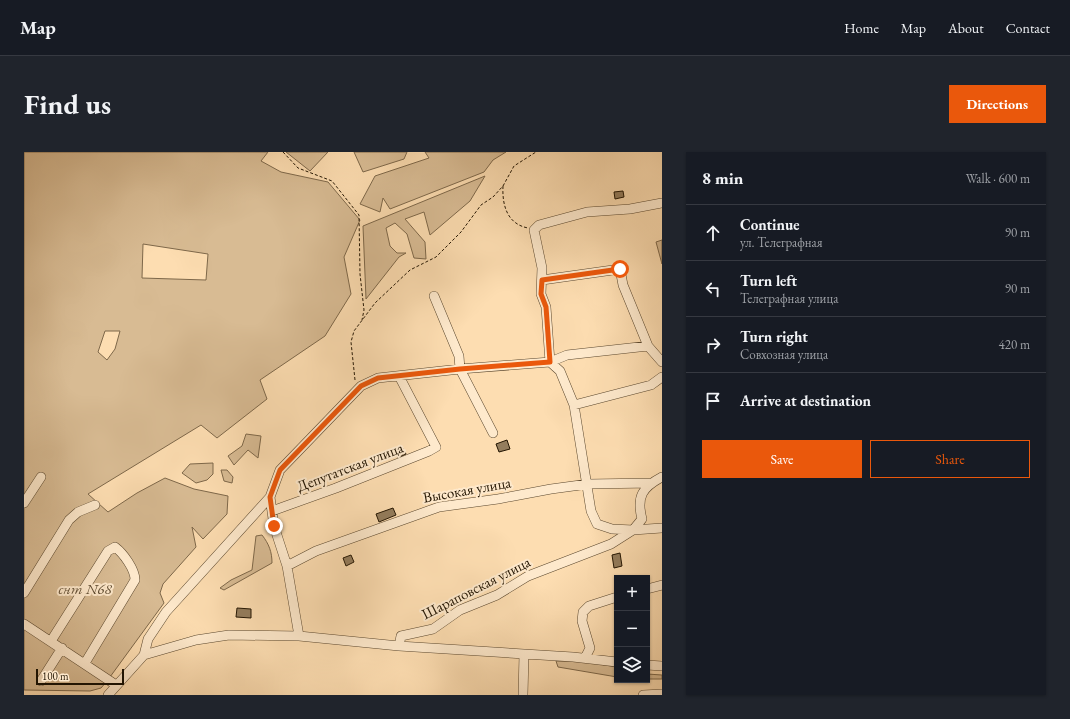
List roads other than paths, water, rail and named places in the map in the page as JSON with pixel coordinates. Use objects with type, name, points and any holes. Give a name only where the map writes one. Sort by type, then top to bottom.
[{"type":"street","points":[[642,519],[633,530],[612,530],[597,524],[591,511],[588,484],[574,405],[560,371],[550,362],[546,307],[541,294],[542,268],[534,230],[539,225],[587,212],[630,209],[662,203]]},
{"type":"street","points":[[542,280],[620,269],[623,285],[648,346],[662,362]]},
{"type":"street","points":[[434,296],[459,356],[460,369],[493,433]]},
{"type":"street","points":[[108,695],[144,655],[148,639],[166,612],[270,497],[280,470],[361,386],[378,378],[460,369],[550,362],[567,355],[648,346]]},
{"type":"street","name":"Депутатская улица","points":[[272,510],[336,488],[436,447],[399,376]]},
{"type":"street","points":[[574,405],[651,385],[662,377]]},
{"type":"street","points":[[659,527],[648,524],[642,519],[639,508],[641,495],[649,484],[662,476]]},
{"type":"street","points":[[24,503],[41,477]]},
{"type":"street","name":"Высокая улица","points":[[287,566],[316,551],[439,507],[498,499],[551,488],[588,484],[649,484],[662,482]]},
{"type":"street","points":[[270,497],[274,526],[287,566],[299,636]]},
{"type":"street","points":[[24,593],[69,520],[78,512],[95,505]]},
{"type":"street","name":"Шараповская улица","points":[[399,646],[401,636],[433,629],[460,610],[497,595],[528,576],[611,544],[633,530],[659,527]]},
{"type":"street","points":[[51,641],[108,551],[115,547],[119,550],[135,574],[135,580],[85,663]]},
{"type":"street","points":[[650,588],[662,585]]},
{"type":"street","points":[[586,658],[590,648],[582,621],[583,612],[589,606],[614,598]]},
{"type":"street","points":[[26,628],[51,641],[116,685]]},
{"type":"street","points":[[144,655],[196,640],[215,637],[260,635],[299,636],[399,646],[586,658],[614,662]]},
{"type":"street","points":[[41,681],[62,648]]},
{"type":"street","points":[[523,695],[524,654]]},
{"type":"street","points":[[650,665],[662,666]]},
{"type":"street","points":[[643,695],[662,694]]},
{"type":"park label","name":"снт N68","points":[[85,589]]}]
